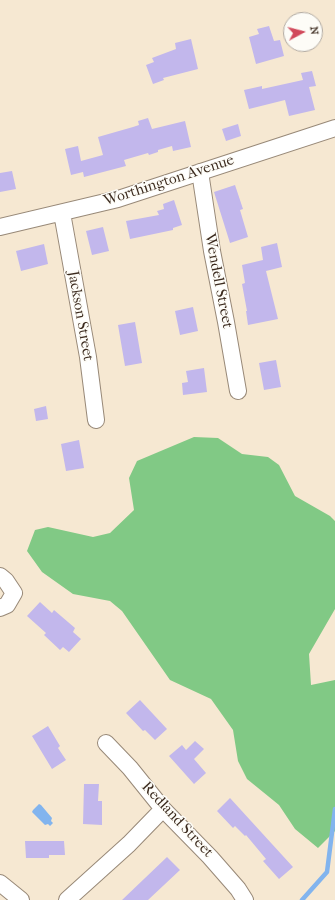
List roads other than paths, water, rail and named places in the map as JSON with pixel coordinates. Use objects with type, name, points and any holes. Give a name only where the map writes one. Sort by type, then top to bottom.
[{"type":"street","name":"Worthington Avenue","points":[[0,227],[118,199],[335,128]]},
{"type":"street","name":"Wendell Street","points":[[200,172],[212,251],[238,391]]},
{"type":"street","name":"Jackson Street","points":[[62,213],[88,356],[96,420]]},
{"type":"street","points":[[0,576],[6,581],[14,593],[7,605],[0,608]]},
{"type":"street","name":"Redland Street","points":[[106,743],[125,763],[163,809],[210,857],[238,889],[245,900]]},
{"type":"street","points":[[67,900],[129,844],[163,809]]},
{"type":"street","points":[[0,883],[21,900]]},
{"type":"water","points":[[39,804],[52,818],[51,821],[53,823],[50,826],[48,824],[45,825],[32,812]]},
{"type":"waterway","points":[[302,900],[327,872],[335,809]]}]
